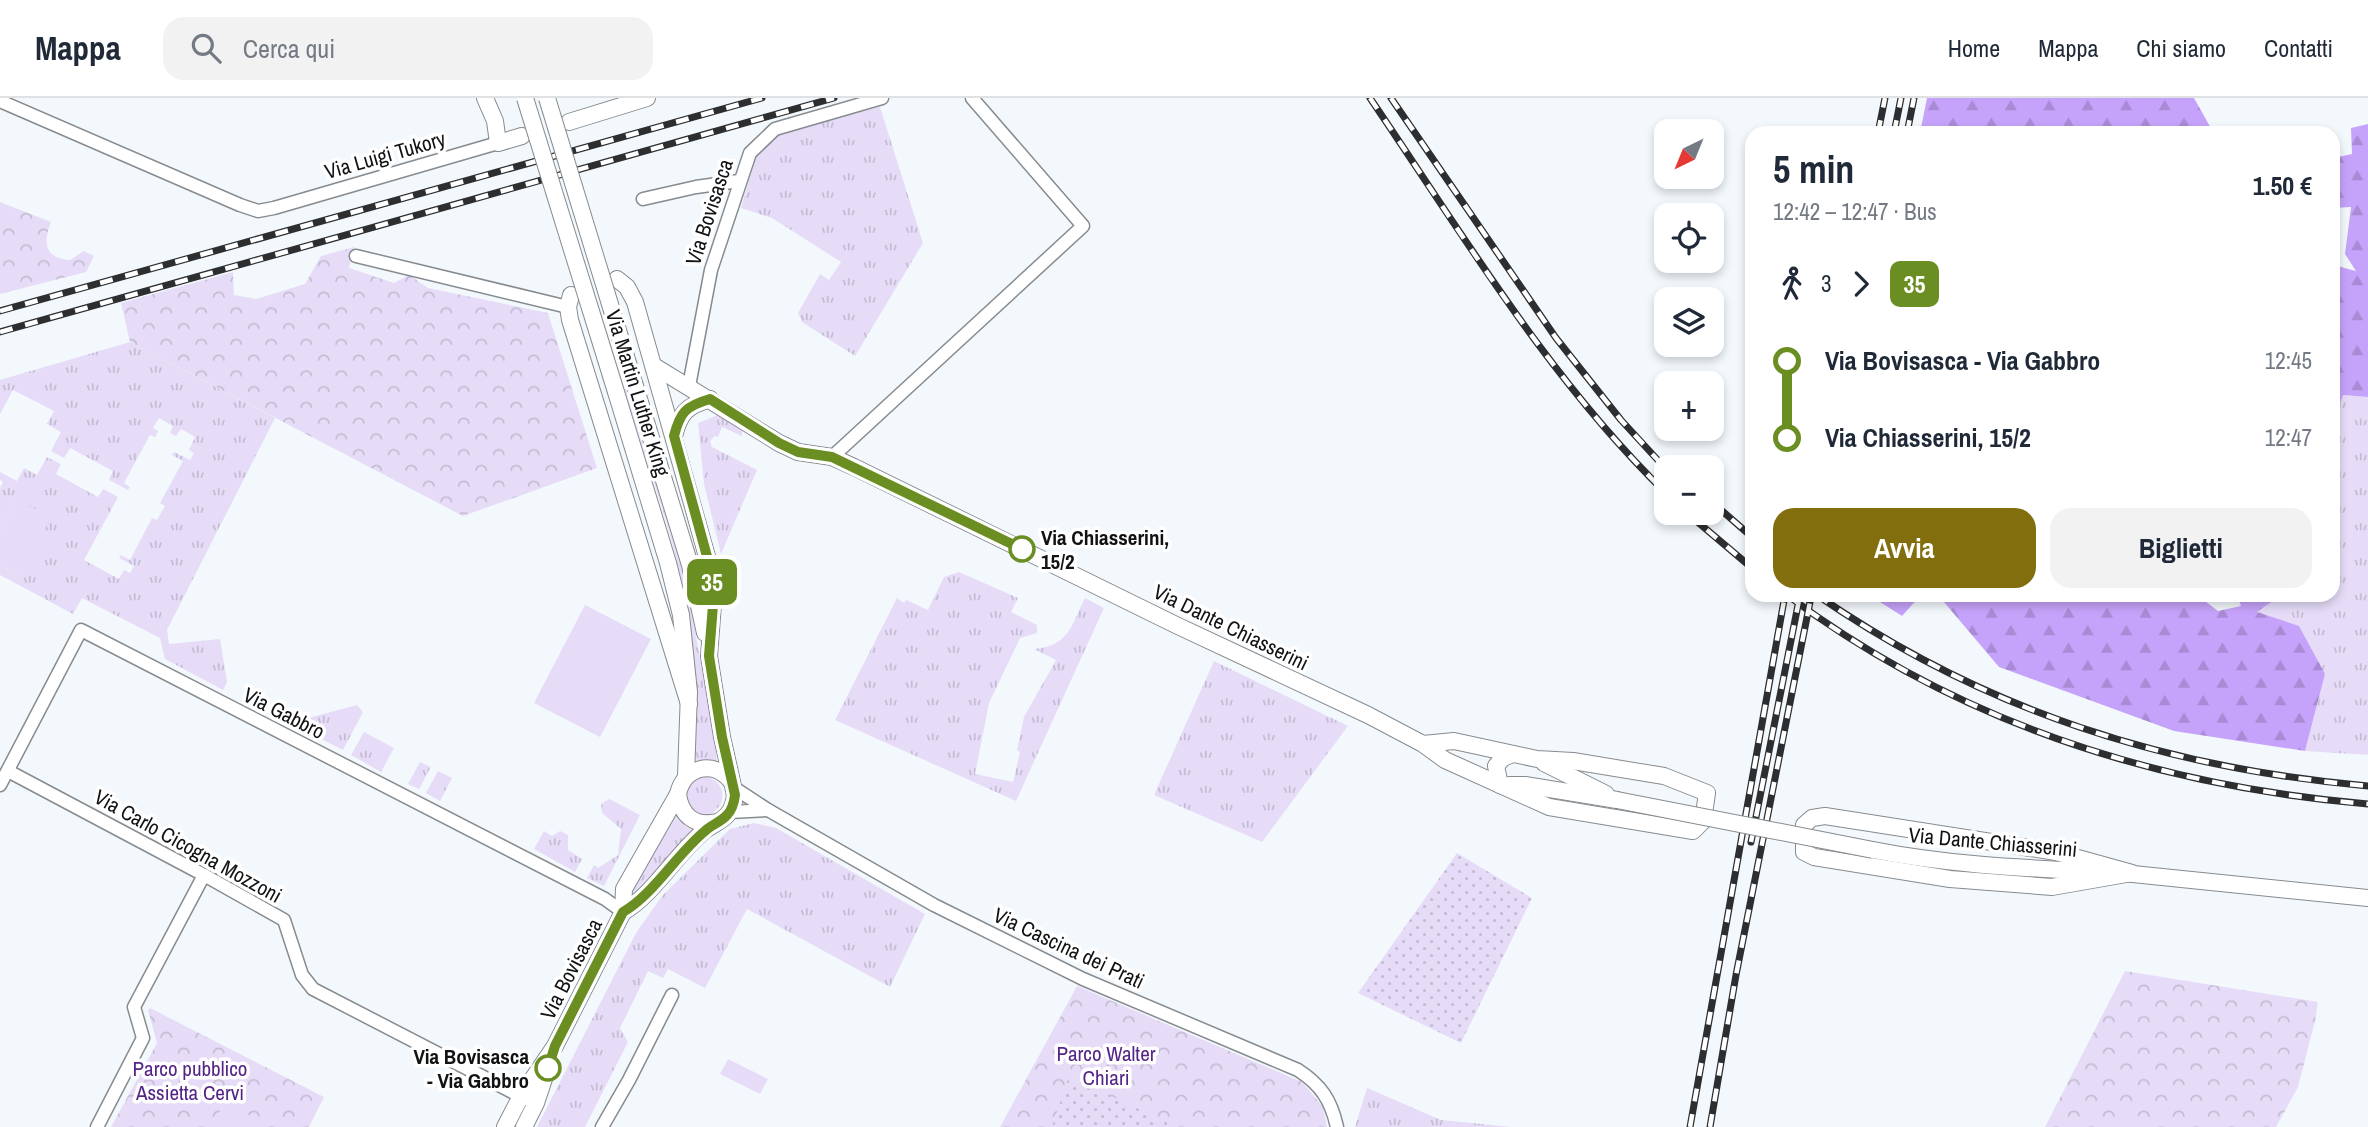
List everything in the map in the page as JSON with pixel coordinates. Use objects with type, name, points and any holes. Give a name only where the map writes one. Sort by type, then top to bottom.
[{"type":"street","points":[[485,98],[494,118],[498,143]]},
{"type":"street","name":"Via Martin Luther King","points":[[525,98],[677,592],[686,645],[689,704]]},
{"type":"street","name":"Via Martin Luther King","points":[[547,98],[692,573],[709,656]]},
{"type":"street","points":[[569,122],[647,98]]},
{"type":"street","name":"Via Bovisasca","points":[[689,386],[711,270],[750,153],[771,132],[882,98]]},
{"type":"street","points":[[832,457],[1083,226],[972,98]]},
{"type":"street","name":"Via Luigi Tukory","points":[[0,101],[258,211],[522,136]]},
{"type":"street","points":[[643,199],[739,181]]},
{"type":"street","points":[[356,256],[570,301],[574,333],[689,704]]},
{"type":"street","points":[[617,279],[633,296],[708,560],[714,592],[709,656],[735,795],[724,817]]},
{"type":"street","points":[[654,366],[710,399]]},
{"type":"street","points":[[674,436],[679,419],[686,410],[694,404],[710,399]]},
{"type":"street","name":"Via Dante Chiasserini","points":[[710,399],[798,452],[832,457],[1423,744],[1445,760],[1500,785],[1525,785],[1617,800],[1922,859],[2132,873],[2368,898]]},
{"type":"street","name":"Via Gabbro","points":[[0,785],[81,630],[605,900],[623,912]]},
{"type":"street","name":"Via Bovisasca","points":[[505,1127],[521,1096],[555,1046],[623,912],[624,889],[686,776],[689,704]]},
{"type":"street","name":"Via Dante Chiasserini","points":[[1423,744],[1454,741],[1537,759],[1617,800]]},
{"type":"street","points":[[1513,754],[1503,758],[1496,766],[1500,785],[1549,807],[1693,831],[1703,821],[1707,793],[1686,784],[1664,776],[1573,761],[1537,759]]},
{"type":"street","points":[[686,776],[692,771],[709,768],[725,775],[732,784]]},
{"type":"street","name":"Via Carlo Cicogna Mozzoni","points":[[8,771],[284,920],[302,975],[313,989],[536,1103]]},
{"type":"street","name":"Via Cascina dei Prati","points":[[732,784],[768,810],[934,905],[1083,979],[1298,1069],[1316,1082],[1328,1097],[1336,1127]]},
{"type":"street","points":[[678,794],[680,806],[686,816],[707,825],[724,817],[768,810]]},
{"type":"street","points":[[1825,816],[2056,852],[2132,873],[2052,887],[1950,879],[1814,857],[1804,852],[1804,825],[1812,818],[1825,816]]},
{"type":"street","name":"Via Bovisasca","points":[[623,912],[638,903],[705,830],[724,817]]},
{"type":"street","points":[[97,1127],[143,1038],[134,1007],[204,875]]},
{"type":"street","points":[[602,1127],[629,1080],[671,995]]},
{"type":"street","name":"Via Bovisasca","points":[[524,1127],[536,1103],[555,1046]]},
{"type":"green space","points":[[1927,98],[2194,98],[2210,126],[1921,126]]},
{"type":"green space","points":[[880,107],[923,243],[855,356],[802,322],[798,313],[820,274],[829,280],[841,262],[772,218],[741,208],[758,151],[775,133]]},
{"type":"green space","points":[[2368,124],[2368,397],[2343,395],[2340,403],[2340,267],[2356,271],[2345,254],[2351,207],[2340,208],[2340,157],[2352,154],[2351,128]]},
{"type":"green space","points":[[0,202],[51,222],[47,242],[50,252],[55,256],[70,260],[84,251],[94,256],[86,272],[0,294]]},
{"type":"green space","points":[[354,247],[349,268],[394,283],[409,275],[428,288],[548,313],[597,468],[463,516],[130,342],[121,303],[233,272],[234,295],[256,299],[305,284],[321,256]]},
{"type":"green space","points":[[130,342],[275,418],[167,630],[169,644],[220,639],[227,682],[223,690],[165,659],[160,638],[82,598],[73,614],[0,575],[0,566],[21,576],[15,500],[0,529],[0,488],[3,482],[0,480],[0,472],[17,481],[24,468],[37,475],[47,457],[61,464],[56,474],[98,497],[103,489],[118,497],[84,560],[119,579],[124,570],[130,573],[134,566],[119,558],[121,555],[130,560],[152,518],[157,520],[165,506],[160,503],[183,461],[172,455],[174,452],[190,460],[194,453],[189,450],[195,437],[181,429],[176,436],[170,433],[173,426],[159,418],[153,428],[158,431],[155,437],[150,435],[124,483],[130,487],[128,490],[109,480],[113,471],[70,448],[64,458],[51,451],[61,432],[47,424],[54,411],[13,390],[0,414],[0,380]]},
{"type":"green space","points":[[624,389],[686,583],[715,738],[717,762],[693,760],[697,711],[689,617],[667,526]]},
{"type":"green space","points":[[2343,395],[2368,397],[2368,755],[2305,751],[2325,674],[2256,612],[2271,602],[2340,602],[2340,403]]},
{"type":"green space","points":[[718,415],[742,429],[742,436],[722,427],[718,437],[715,436],[710,441],[712,447],[757,470],[721,554],[704,484],[698,423]]},
{"type":"green space","points":[[15,499],[51,517],[21,576],[0,566],[0,529]]},
{"type":"green space","points":[[959,572],[1018,598],[1011,612],[1037,625],[1037,633],[1020,638],[989,703],[975,774],[1013,782],[1024,717],[1056,660],[1034,649],[1055,644],[1062,639],[1072,626],[1085,598],[1104,608],[1016,801],[835,720],[897,598],[904,603],[906,600],[928,610],[944,577]]},
{"type":"green space","points":[[1880,602],[1915,602],[1902,616]]},
{"type":"green space","points":[[1944,602],[2206,602],[2218,611],[2241,606],[2240,602],[2271,602],[2257,612],[2299,626],[2325,674],[2305,751],[2174,731],[1999,667]]},
{"type":"green space","points":[[585,605],[651,639],[600,737],[534,703]]},
{"type":"green space","points":[[1214,661],[1348,726],[1262,842],[1154,795]]},
{"type":"green space","points":[[357,705],[363,712],[343,750],[290,723]]},
{"type":"green space","points":[[364,732],[394,748],[381,772],[351,755]]},
{"type":"green space","points":[[420,762],[431,767],[419,789],[408,784]]},
{"type":"green space","points":[[438,771],[452,778],[440,801],[426,793]]},
{"type":"green space","points":[[703,776],[717,783],[722,794],[719,807],[706,816],[692,813],[684,791],[687,784]]},
{"type":"green space","points":[[609,799],[640,815],[604,886],[587,878],[594,865],[598,868],[618,855],[621,829],[602,813],[601,804]]},
{"type":"green space","points":[[672,813],[686,827],[695,830],[629,897]]},
{"type":"green space","points":[[754,823],[776,828],[925,914],[890,987],[747,909],[705,988],[668,969],[663,978],[648,971],[620,1028],[628,1042],[585,1127],[537,1127],[636,933],[662,896],[730,829]]},
{"type":"green space","points":[[544,831],[552,836],[560,831],[568,835],[568,850],[582,859],[575,872],[534,849]]},
{"type":"green space","points":[[1457,853],[1532,898],[1461,1043],[1358,993]]},
{"type":"green space","points":[[2125,971],[2318,1002],[2298,1087],[2276,1127],[2045,1127]]},
{"type":"green space","name":"Parco Walter Chiari","points":[[1077,986],[1302,1082],[1323,1107],[1327,1127],[1000,1127]]},
{"type":"green space","name":"Parco pubblico Assietta Cervi","points":[[150,1008],[324,1097],[309,1127],[111,1127],[157,1043],[148,1010]]},
{"type":"green space","points":[[728,1059],[768,1079],[760,1094],[720,1074]]},
{"type":"green space","points":[[1069,1076],[1177,1127],[1052,1127]]},
{"type":"green space","points":[[1367,1088],[1441,1120],[1512,1127],[1355,1127]]},
{"type":"green space","points":[[224,1102],[253,1117],[248,1127],[212,1127]]},
{"type":"green space","points":[[2146,1114],[2150,1127],[2106,1127]]},
{"type":"railway","points":[[0,311],[762,98]]},
{"type":"railway","points":[[0,332],[834,98]]},
{"type":"railway","points":[[1370,98],[1473,252],[1545,353],[1623,449],[1654,481]]},
{"type":"railway","points":[[1391,98],[1556,338],[1621,420],[1654,456]]},
{"type":"railway","points":[[1879,126],[1885,98]]},
{"type":"railway","points":[[1895,126],[1901,98]]},
{"type":"railway","points":[[1908,126],[1914,98]]},
{"type":"railway","points":[[1724,512],[1745,531]]},
{"type":"railway","points":[[1701,525],[1745,562]]},
{"type":"railway","points":[[1690,1127],[1784,602]]},
{"type":"railway","points":[[1797,602],[1852,640],[1920,679],[1990,712],[2062,740],[2136,763],[2212,782],[2289,795],[2368,804]]},
{"type":"railway","points":[[1751,842],[1799,602]]},
{"type":"railway","points":[[1710,1127],[1736,975],[1810,602]]},
{"type":"railway","points":[[1828,602],[1881,636],[1946,671],[2012,702],[2080,727],[2149,748],[2220,765],[2368,786]]},
{"type":"bus line","name":"35","points":[[548,1068],[555,1046],[623,912],[638,903],[705,830],[725,818],[734,804],[735,795],[722,737],[709,656],[714,592],[708,560],[674,436],[679,419],[686,410],[694,404],[710,399],[779,443],[798,452],[832,457],[1022,549]]},
{"type":"place","name":"Via Chiasserini, 15/2","points":[[1022,549]]},
{"type":"place","name":"Via Bovisasca - Via Gabbro","points":[[548,1068]]}]
